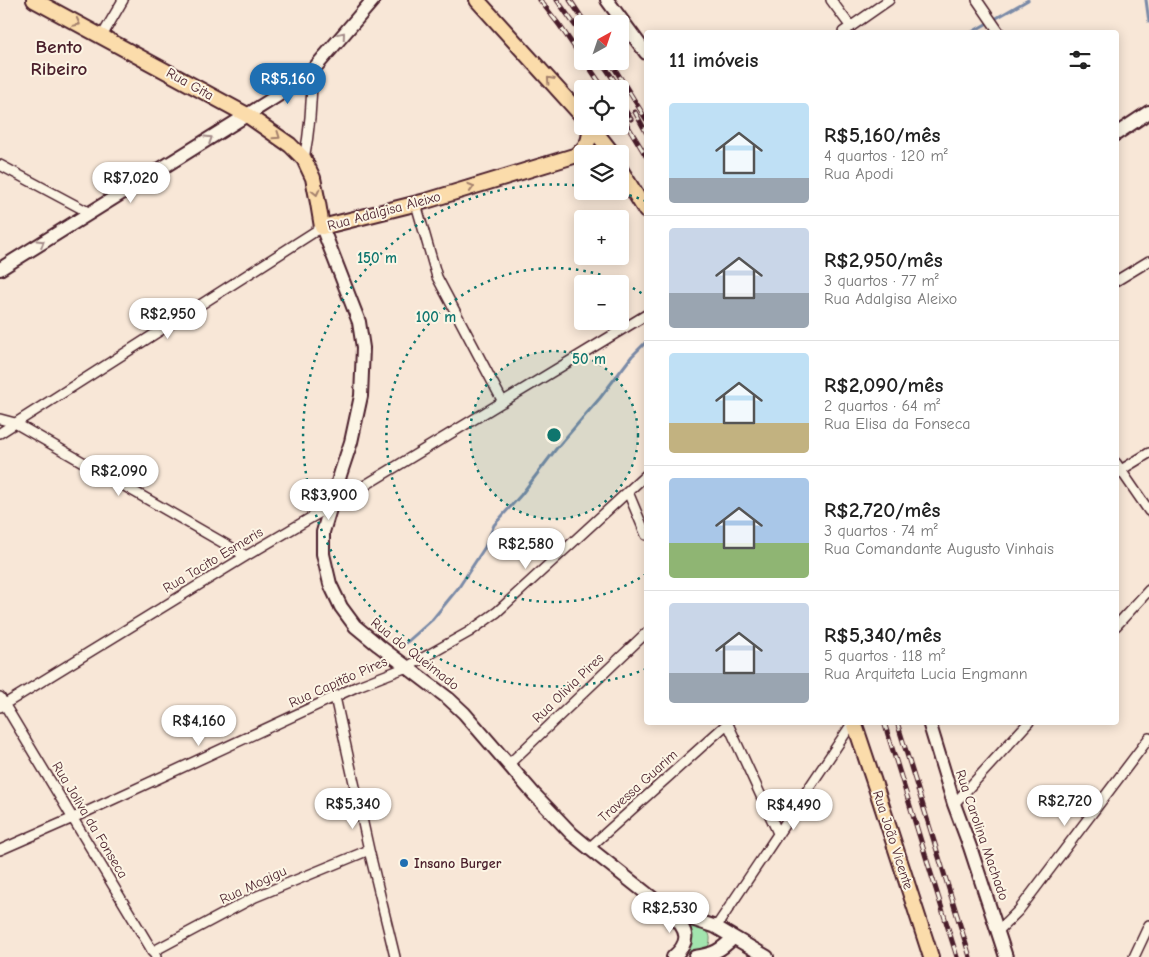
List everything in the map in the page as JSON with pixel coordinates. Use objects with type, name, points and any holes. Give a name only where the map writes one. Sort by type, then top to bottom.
[{"type":"main road","name":"Rua Gita","points":[[34,0],[247,115],[290,146],[304,159],[313,178],[322,227]]},
{"type":"main road","points":[[0,269],[247,115],[312,71],[372,0]]},
{"type":"main road","points":[[477,0],[574,107]]},
{"type":"main road","points":[[607,0],[644,50]]},
{"type":"main road","points":[[1119,132],[1149,112]]},
{"type":"main road","points":[[598,135],[606,145]]},
{"type":"main road","name":"Rua Adalgisa Aleixo","points":[[322,227],[416,204],[574,157]]},
{"type":"main road","points":[[629,184],[644,208]]},
{"type":"main road","name":"Rua do Queimado","points":[[322,227],[359,322],[364,348],[361,396],[352,442],[323,532],[323,554],[330,584],[341,607],[356,626],[464,713],[540,800],[572,834],[589,848],[670,912],[716,927],[767,957]]},
{"type":"main road","name":"Rua João Vicente","points":[[855,725],[931,957]]},
{"type":"main road","name":"Rua Carolina Machado","points":[[931,725],[954,804],[1006,957]]},
{"type":"main road","points":[[670,912],[679,922],[685,934],[684,946],[673,957]]},
{"type":"main road","points":[[695,957],[714,953],[734,938]]},
{"type":"street","points":[[102,36],[123,0]]},
{"type":"street","points":[[831,0],[847,30],[889,0]]},
{"type":"street","points":[[977,0],[998,30]]},
{"type":"street","points":[[304,159],[309,133],[312,71]]},
{"type":"street","points":[[0,165],[90,213]]},
{"type":"street","points":[[416,204],[437,277],[503,402]]},
{"type":"street","name":"Rua Adalgisa Aleixo","points":[[0,433],[322,227]]},
{"type":"street","points":[[1119,279],[1149,261]]},
{"type":"street","name":"Rua Tacito Esmeris","points":[[1,703],[644,317]]},
{"type":"street","points":[[0,418],[14,424],[246,556]]},
{"type":"street","points":[[1119,469],[1149,454]]},
{"type":"street","points":[[1119,470],[1149,511]]},
{"type":"street","name":"Rua Capitão Pires","points":[[0,850],[358,686],[407,667],[469,632],[497,612],[644,477]]},
{"type":"street","points":[[628,492],[644,530]]},
{"type":"street","points":[[1119,623],[1149,590]]},
{"type":"street","name":"Rua Olivia Pires","points":[[509,764],[644,635]]},
{"type":"street","points":[[335,697],[395,957]]},
{"type":"street","name":"Rua Joliva da Fonseca","points":[[1,703],[73,818],[154,954]]},
{"type":"street","name":"Travessa Guarim","points":[[589,848],[726,725]]},
{"type":"street","points":[[729,725],[778,833]]},
{"type":"street","points":[[716,927],[852,725]]},
{"type":"street","points":[[954,804],[1025,725]]},
{"type":"street","points":[[998,931],[1019,910],[1149,738]]},
{"type":"street","name":"Rua Mogigu","points":[[154,954],[255,897],[369,850]]},
{"type":"street","points":[[1134,957],[1149,925]]},
{"type":"green space","points":[[689,921],[704,929],[709,935],[710,939],[706,951],[688,955]]},
{"type":"waterway","points":[[976,30],[1028,0]]},
{"type":"waterway","points":[[1146,0],[1149,22]]},
{"type":"waterway","points":[[406,643],[432,620],[459,587],[485,547],[494,525],[521,495],[556,449],[644,344]]},
{"type":"railway","points":[[540,0],[574,46]]},
{"type":"railway","points":[[557,0],[574,24]]},
{"type":"railway","points":[[570,0],[580,15]]},
{"type":"railway","points":[[591,70],[598,80]]},
{"type":"railway","points":[[607,70],[614,80]]},
{"type":"railway","points":[[616,70],[644,116]]},
{"type":"railway","points":[[635,112],[644,128]]},
{"type":"railway","points":[[629,128],[644,153]]},
{"type":"railway","points":[[885,725],[957,957]]},
{"type":"railway","points":[[898,725],[970,957]]},
{"type":"place","name":"Insano Burger","points":[[404,863]]},
{"type":"district","name":"Bento Ribeiro","points":[[59,58]]}]
